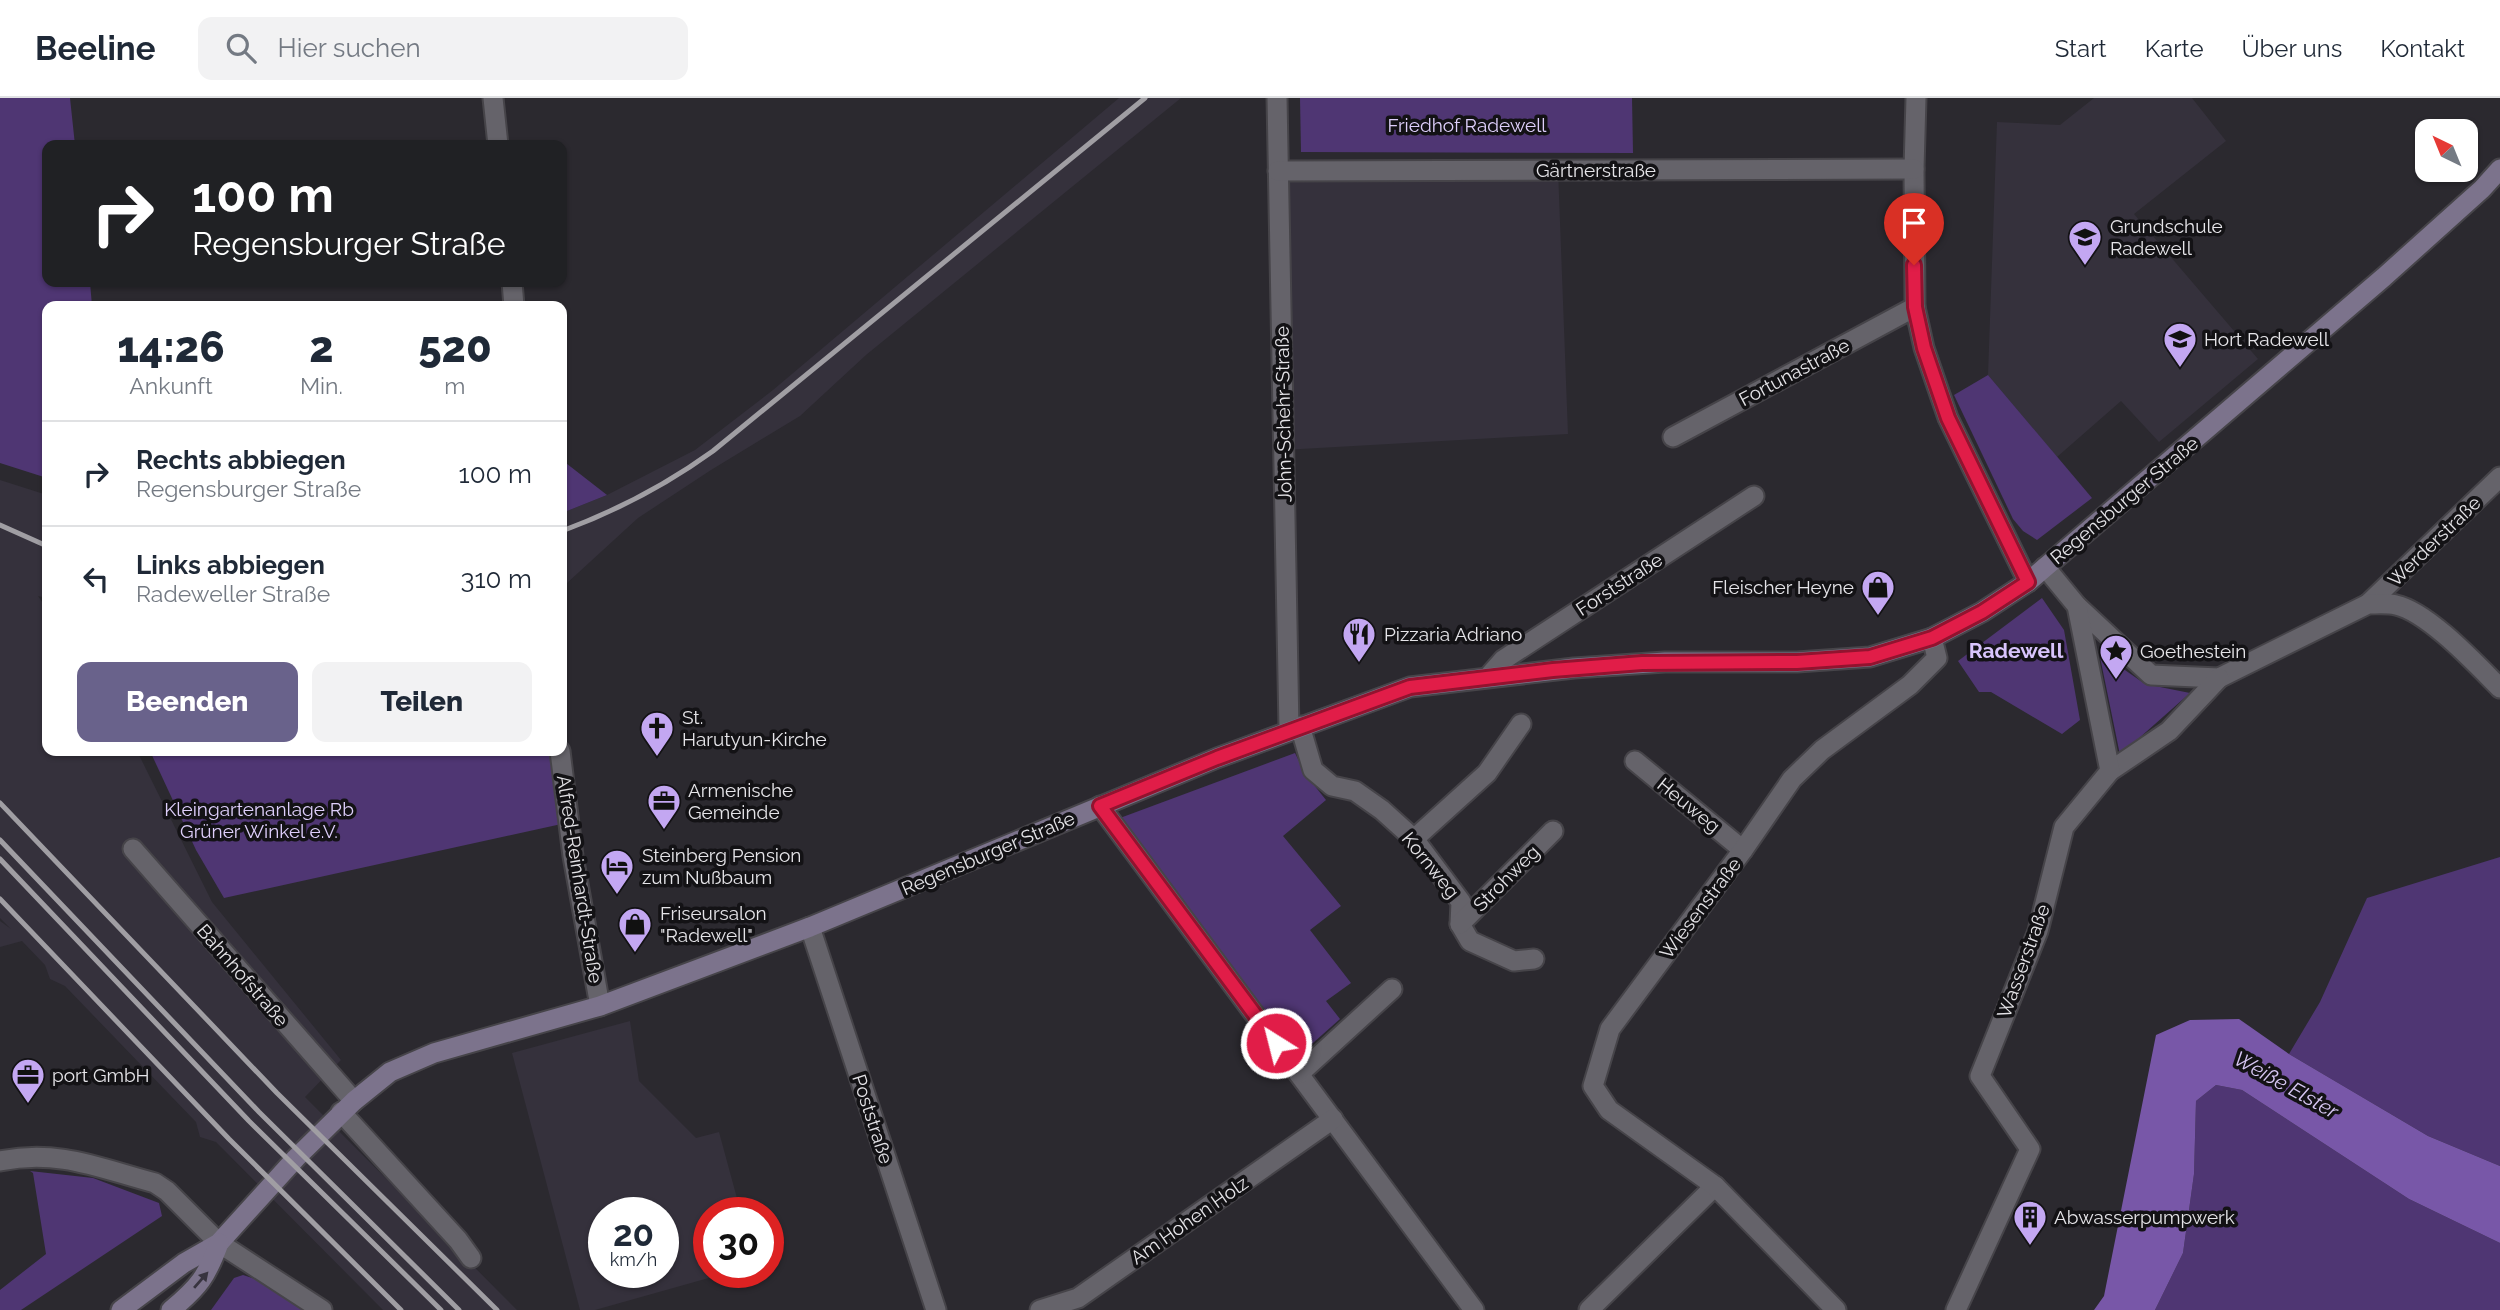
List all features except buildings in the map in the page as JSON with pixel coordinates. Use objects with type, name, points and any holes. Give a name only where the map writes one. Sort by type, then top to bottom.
[{"type":"main road","name":"Regensburger Straße","points":[[121,1310],[184,1264],[219,1243],[347,1106],[390,1072],[434,1053],[600,1006],[810,927],[1295,728],[1410,687],[1488,677],[1665,662],[1797,662],[1870,657],[1932,638],[1982,612],[2028,582],[2384,277],[2482,189],[2500,169]]},
{"type":"main road","name":"Regensburger Straße","points":[[171,1310],[187,1297],[209,1272],[219,1243]]},
{"type":"street","points":[[493,98],[497,140]]},
{"type":"street","name":"John-Schehr-Straße","points":[[1277,98],[1295,728]]},
{"type":"street","points":[[1916,98],[1915,307],[1924,348],[1948,418],[2028,582]]},
{"type":"street","name":"Gärtnerstraße","points":[[1278,171],[1914,169]]},
{"type":"street","name":"Fortunastraße","points":[[1673,437],[1915,307]]},
{"type":"street","name":"Werderstraße","points":[[2219,678],[2368,604],[2500,477]]},
{"type":"street","name":"Forststraße","points":[[1488,677],[1503,660],[1754,496]]},
{"type":"street","points":[[2045,567],[2077,606],[2151,675],[2219,678]]},
{"type":"street","points":[[2368,604],[2396,605],[2415,613],[2452,642],[2500,688]]},
{"type":"street","points":[[2077,606],[2110,771],[2169,731],[2219,678]]},
{"type":"street","name":"Wiesenstraße","points":[[1715,1186],[1609,1111],[1593,1086],[1610,1029],[1743,850],[1792,779],[1822,750],[1910,685],[1937,658],[1932,638]]},
{"type":"street","points":[[1413,839],[1487,773],[1521,724]]},
{"type":"street","name":"Kornweg","points":[[1295,728],[1312,770],[1332,786],[1355,791],[1382,810],[1413,839],[1461,902],[1460,925],[1471,941],[1514,961],[1534,959]]},
{"type":"street","name":"Alfred-Reinhardt-Straße","points":[[561,756],[573,856],[600,1006]]},
{"type":"street","name":"Heuweg","points":[[1635,761],[1743,850]]},
{"type":"street","name":"Wasserstraße","points":[[1956,1310],[2030,1149],[1980,1076],[2038,931],[2064,828],[2110,771]]},
{"type":"street","points":[[1100,806],[1474,1310]]},
{"type":"street","name":"Strohweg","points":[[1460,925],[1553,831]]},
{"type":"street","name":"Bahnhofstraße","points":[[132,849],[471,1258]]},
{"type":"street","name":"Poststraße","points":[[810,927],[936,1310]]},
{"type":"street","points":[[1299,1074],[1392,989]]},
{"type":"street","name":"Am Hohen Holz","points":[[1040,1310],[1078,1298],[1333,1119]]},
{"type":"street","points":[[0,1161],[39,1156],[61,1157],[155,1183],[167,1191],[219,1243],[322,1310]]},
{"type":"street","points":[[1589,1310],[1715,1186],[1836,1310]]},
{"type":"shaded area","points":[[1119,98],[1181,98],[866,355],[800,416],[638,518],[567,583],[567,511],[607,495],[695,450],[773,390]]},
{"type":"shaded area","name":"Grundschule Radewell","points":[[2094,98],[2192,98],[2226,141],[2134,214],[2258,359],[2159,442],[2121,401],[2057,457],[1988,375],[1997,122],[2060,125]]},
{"type":"shaded area","points":[[1558,169],[1568,434],[1283,450],[1278,171]]},
{"type":"shaded area","points":[[0,480],[42,493],[42,597],[38,596],[42,602],[42,756],[139,756],[212,902],[341,1060],[305,1097],[517,1310],[383,1310],[216,1142],[200,1137],[196,1122],[65,986],[50,979],[45,965],[22,941],[0,947],[0,921],[11,929],[0,918]]},
{"type":"shaded area","points":[[630,1021],[639,1081],[696,1138],[719,1132],[737,1197],[693,1197],[693,1282],[679,1286],[679,1197],[588,1197],[588,1288],[673,1288],[595,1310],[580,1310],[512,1053]]},
{"type":"green space","points":[[0,98],[70,98],[74,140],[42,140],[42,287],[90,287],[92,301],[42,301],[42,476],[0,463]]},
{"type":"green space","name":"Friedhof Radewell","points":[[1300,98],[1632,98],[1633,153],[1301,152]]},
{"type":"green space","points":[[1988,375],[2092,498],[2037,540],[2023,531],[2013,519],[1954,395]]},
{"type":"green space","points":[[567,464],[607,495],[567,511]]},
{"type":"green space","points":[[2042,598],[2064,630],[2080,720],[2062,734],[1991,692],[1979,692],[1958,661]]},
{"type":"green space","points":[[2099,652],[2145,684],[2190,693],[2120,755]]},
{"type":"green space","points":[[1295,753],[1306,775],[1326,800],[1283,836],[1341,906],[1310,930],[1351,983],[1326,1001],[1340,1019],[1296,1058],[1120,818]]},
{"type":"green space","name":"Kleingartenanlage Rb Grüner Winkel e.V.","points":[[152,756],[553,756],[566,823],[224,898],[196,850]]},
{"type":"green space","points":[[2500,857],[2500,1166],[2428,1136],[2289,1054],[2320,1002],[2367,898]]},
{"type":"green space","points":[[2216,1085],[2242,1090],[2409,1199],[2500,1243],[2500,1310],[2155,1310],[2183,1253],[2194,1174],[2196,1101]]},
{"type":"green space","points":[[30,1171],[93,1178],[159,1203],[162,1216],[21,1310],[0,1310],[0,1290],[46,1254],[33,1173]]},
{"type":"green space","points":[[243,1275],[267,1283],[306,1310],[211,1310],[234,1278]]},
{"type":"water","name":"Weiße Elster","points":[[2239,1019],[2289,1054],[2428,1136],[2500,1166],[2500,1243],[2409,1199],[2242,1090],[2216,1085],[2196,1101],[2194,1174],[2183,1253],[2155,1310],[2094,1310],[2104,1296],[2156,1035],[2190,1020]]},
{"type":"railway","points":[[567,529],[640,496],[713,451],[1145,98]]},
{"type":"railway","points":[[0,525],[42,544]]},
{"type":"railway","points":[[0,803],[277,1093],[497,1310]]},
{"type":"railway","points":[[0,840],[259,1112],[459,1310]]},
{"type":"railway","points":[[0,859],[249,1121],[441,1310]]},
{"type":"railway","points":[[0,899],[229,1139],[401,1310]]},
{"type":"place","name":"Grundschule Radewell","points":[[2085,267]]},
{"type":"place","name":"Hort Radewell","points":[[2180,369]]},
{"type":"place","name":"Fleischer Heyne","points":[[1878,617]]},
{"type":"place","name":"Pizzaria Adriano","points":[[1359,664]]},
{"type":"place","name":"Goethestein","points":[[2116,681]]},
{"type":"place","name":"St. Harutyun-Kirche","points":[[657,758]]},
{"type":"place","name":"Armenische Gemeinde","points":[[664,831]]},
{"type":"place","name":"Steinberg Pension zum Nußbaum","points":[[617,896]]},
{"type":"place","name":"Friseursalon \"Radewell\"","points":[[635,954]]},
{"type":"place","name":"port GmbH","points":[[28,1105]]},
{"type":"place","name":"Abwasserpumpwerk","points":[[2030,1247]]},
{"type":"district","name":"Radewell","points":[[2016,651]]},
{"type":"route","points":[[1276,1043],[1100,806],[1289,730],[1410,687],[1553,670],[1642,663],[1797,662],[1870,657],[1932,638],[1982,612],[2028,582],[1948,418],[1924,348],[1915,307],[1914,265]]}]
